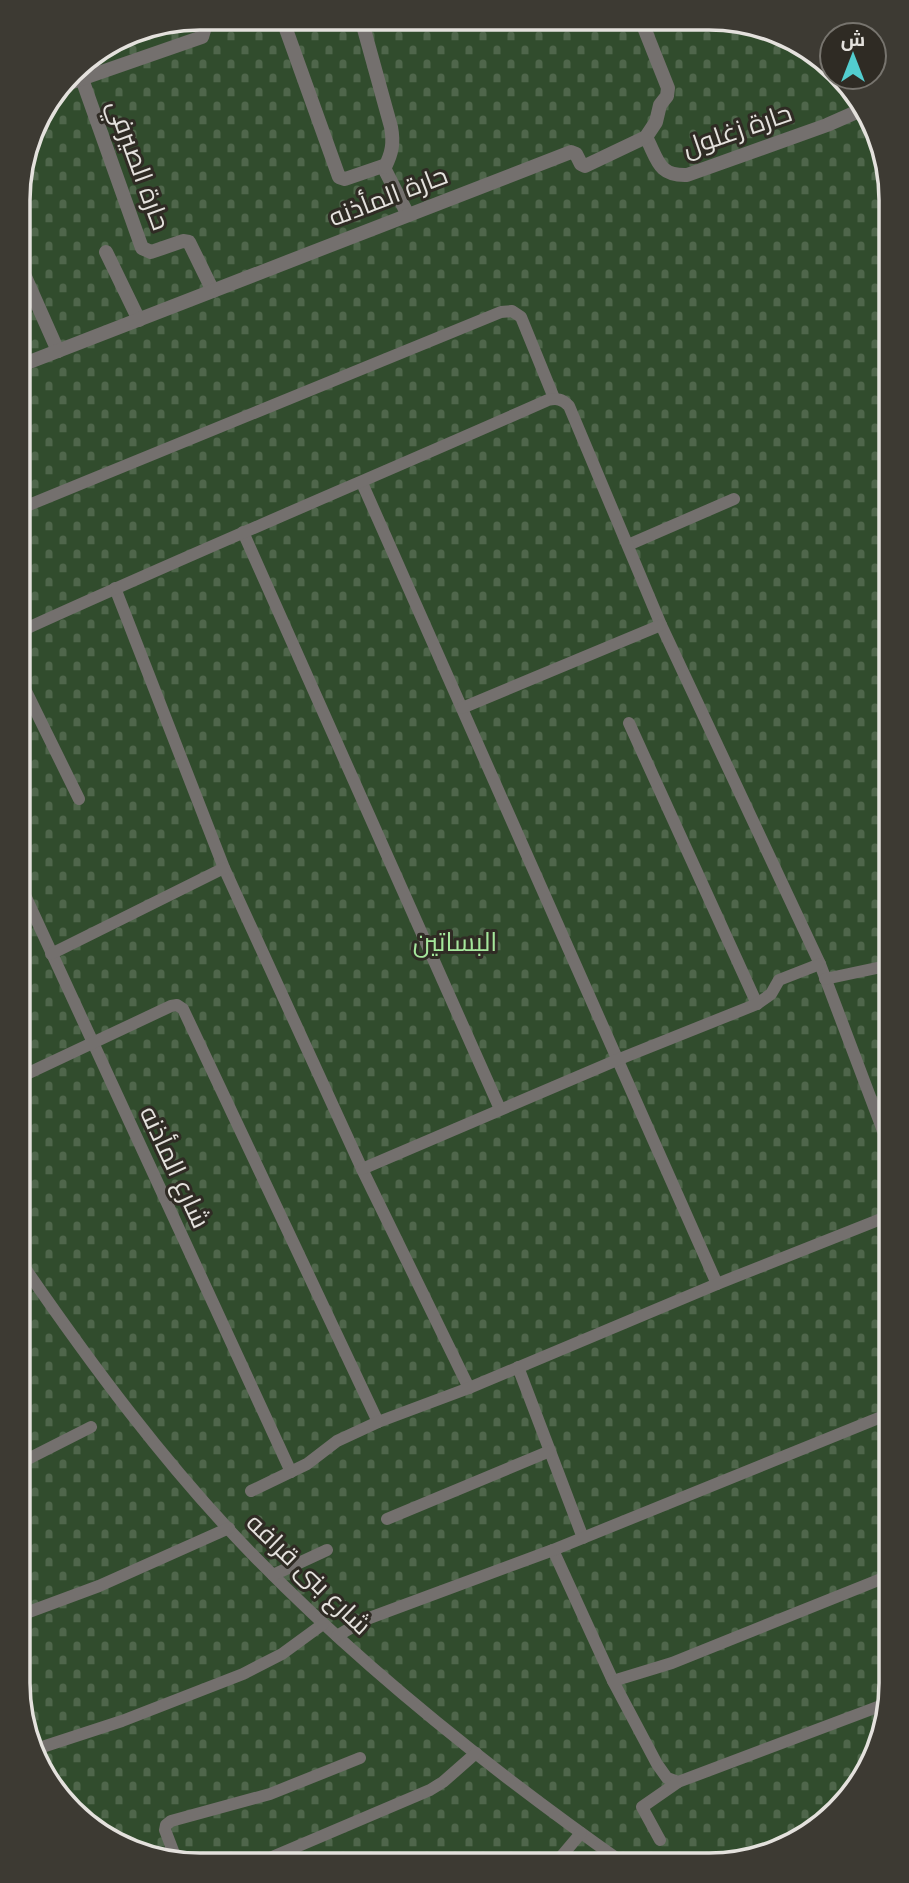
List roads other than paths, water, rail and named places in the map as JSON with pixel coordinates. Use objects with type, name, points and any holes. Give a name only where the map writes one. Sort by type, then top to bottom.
[{"type":"street","points":[[82,79],[202,37],[204,30]]},
{"type":"street","points":[[286,30],[339,177],[345,179],[380,166],[385,167]]},
{"type":"street","points":[[364,30],[394,141],[385,167]]},
{"type":"street","points":[[645,30],[668,88],[652,130],[646,137]]},
{"type":"street","name":"حارة الصيرفي","points":[[82,79],[142,248],[150,253],[183,241],[189,242],[213,291]]},
{"type":"street","name":"حارة زغلول","points":[[646,137],[668,174],[687,175],[855,113]]},
{"type":"street","name":"حارة المأذنه","points":[[30,362],[571,152],[576,153],[581,164],[585,166],[646,137]]},
{"type":"street","points":[[385,167],[408,215]]},
{"type":"street","points":[[106,251],[139,320]]},
{"type":"street","points":[[30,289],[58,351]]},
{"type":"lane","points":[[30,505],[501,312],[512,311],[522,317],[554,398]]},
{"type":"lane","points":[[30,627],[554,398],[560,399],[569,406],[661,625],[820,964],[879,1110]]},
{"type":"lane","points":[[362,483],[717,1284]]},
{"type":"lane","points":[[628,545],[734,499]]},
{"type":"lane","points":[[243,532],[500,1109]]},
{"type":"lane","points":[[115,588],[224,868],[362,1169],[470,1388]]},
{"type":"lane","points":[[462,708],[661,625]]},
{"type":"lane","points":[[30,699],[79,799]]},
{"type":"lane","points":[[629,723],[757,1004]]},
{"type":"lane","points":[[51,954],[224,868]]},
{"type":"lane","name":"شارع المأذنه","points":[[30,907],[291,1472]]},
{"type":"lane","points":[[362,1169],[617,1060],[757,1004],[771,994],[779,980],[820,964]]},
{"type":"lane","points":[[825,978],[879,967]]},
{"type":"lane","points":[[30,1073],[171,1006],[177,1005],[183,1009],[378,1422]]},
{"type":"lane","points":[[251,1491],[307,1464],[337,1441],[378,1422],[470,1388],[717,1284],[879,1220]]},
{"type":"lane","name":"شارع بنى قرافه","points":[[30,1275],[82,1351],[189,1485],[273,1575],[323,1624],[476,1752],[609,1853]]},
{"type":"lane","points":[[518,1367],[583,1538]]},
{"type":"lane","points":[[337,1636],[364,1620],[553,1550],[879,1418]]},
{"type":"lane","points":[[30,1458],[91,1427]]},
{"type":"lane","points":[[387,1519],[550,1451]]},
{"type":"lane","points":[[30,1611],[99,1587],[229,1528]]},
{"type":"lane","points":[[273,1575],[327,1550]]},
{"type":"lane","points":[[553,1550],[613,1681],[657,1764],[667,1777],[678,1782]]},
{"type":"lane","points":[[613,1681],[672,1663],[879,1580]]},
{"type":"lane","points":[[43,1747],[122,1721],[243,1674],[282,1654],[323,1624]]},
{"type":"lane","points":[[660,1840],[642,1807],[678,1782],[877,1707]]},
{"type":"lane","points":[[282,1853],[430,1790],[476,1752]]},
{"type":"lane","points":[[173,1851],[165,1830],[171,1821],[270,1794],[360,1758]]},
{"type":"lane","points":[[564,1853],[581,1833]]},
{"type":"park label","name":"البساتين","points":[[455,942]]}]
